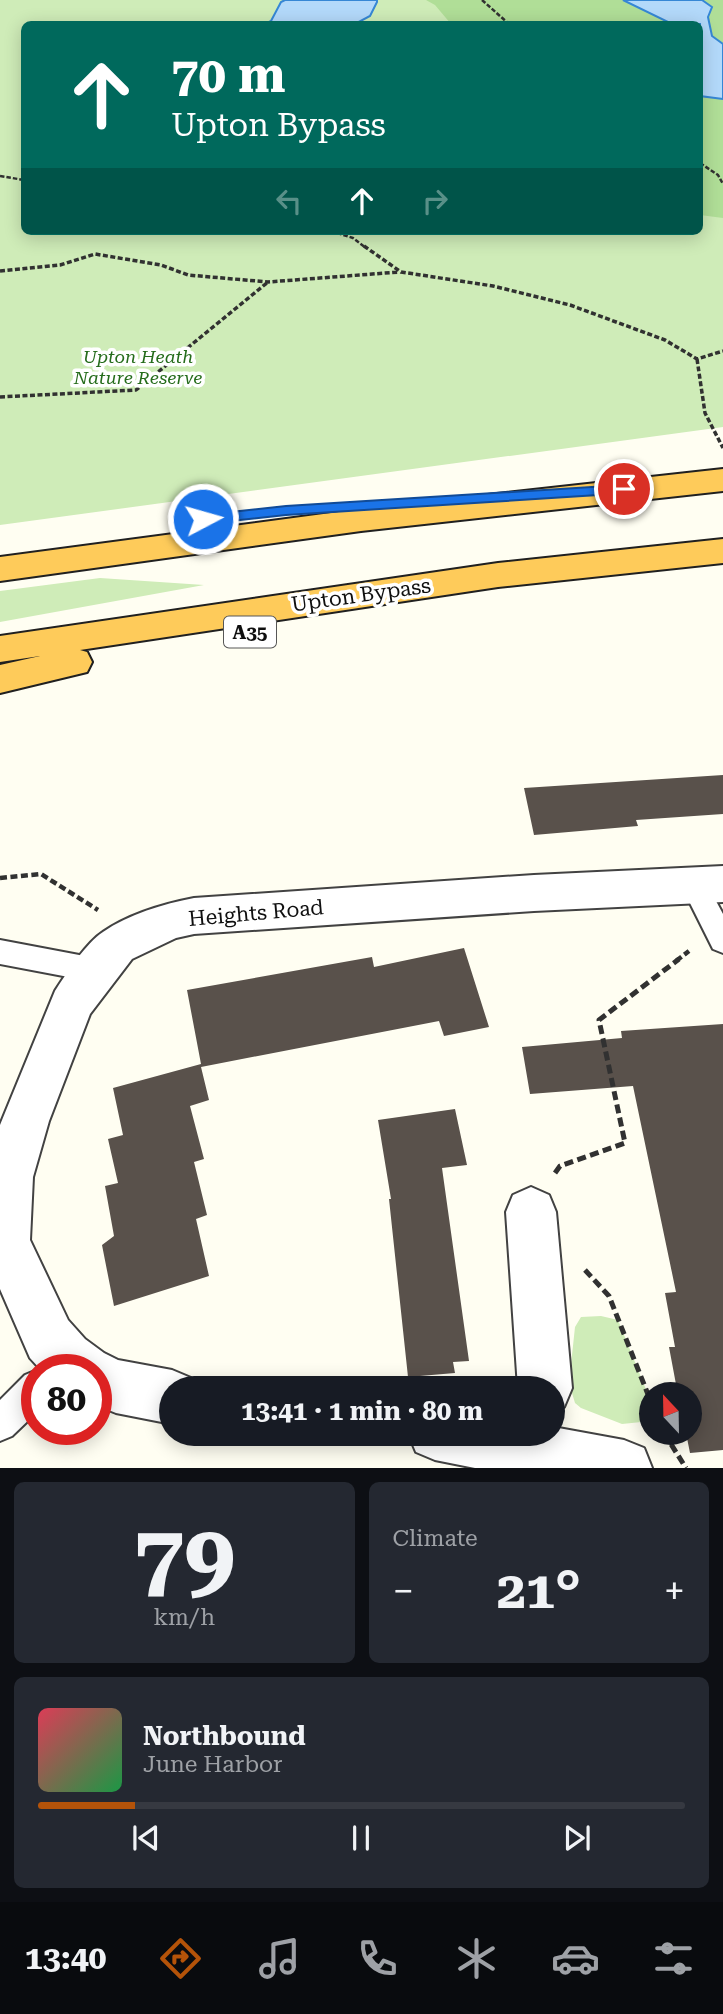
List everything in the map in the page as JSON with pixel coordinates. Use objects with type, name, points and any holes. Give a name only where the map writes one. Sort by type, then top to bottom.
[{"type":"highway","points":[[0,569],[199,539],[575,494],[723,480]]},
{"type":"highway","points":[[0,542],[286,510],[575,494]]},
{"type":"highway","name":"Upton Bypass","points":[[0,649],[498,575],[723,551]]},
{"type":"highway","name":"A35","points":[[0,678],[57,665],[240,634],[498,575]]},
{"type":"street","name":"Heights Road","points":[[3,1243],[9,1177],[25,1121],[71,1005],[95,970],[117,946],[169,921],[194,916],[534,893],[709,885]]},
{"type":"street","points":[[531,1212],[544,1376]]},
{"type":"street","points":[[3,1243],[57,1354]]},
{"type":"street","points":[[112,1385],[159,1394]]},
{"type":"street","points":[[558,1446],[624,1468]]},
{"type":"lane","points":[[709,885],[720,935]]},
{"type":"lane","points":[[0,952],[95,970]]},
{"type":"lane","points":[[0,1424],[21,1408]]},
{"type":"path","points":[[482,0],[506,21]]},
{"type":"path","points":[[703,165],[718,175],[723,184]]},
{"type":"path","points":[[0,176],[21,180]]},
{"type":"path","points":[[344,235],[353,238],[401,272]]},
{"type":"path","points":[[0,271],[60,265],[95,254],[161,265],[188,275],[268,282],[401,272],[493,286],[570,305],[665,340],[697,359],[723,351]]},
{"type":"path","points":[[0,397],[136,390],[268,282]]},
{"type":"path","points":[[697,359],[705,413],[723,448]]},
{"type":"path","points":[[0,878],[41,874],[78,896]]},
{"type":"path","points":[[531,1212],[559,1166],[625,1143],[599,1020],[720,935]]},
{"type":"path","points":[[583,1268],[609,1296],[643,1382]]},
{"type":"path","points":[[672,1446],[686,1468]]},
{"type":"green space","name":"Upton Heath Nature Reserve","points":[[0,0],[723,0],[723,427],[0,525]]},
{"type":"green space","points":[[426,0],[723,0],[723,218],[703,215],[703,21],[448,21],[435,5]]},
{"type":"green space","points":[[100,578],[204,585],[0,622],[0,591]]},
{"type":"green space","points":[[601,1316],[618,1320],[643,1382],[639,1382],[639,1422],[622,1424],[581,1408],[575,1403],[569,1383],[575,1327],[581,1317]]},
{"type":"water","points":[[377,0],[370,16],[361,21],[271,21],[281,2]]},
{"type":"water","points":[[623,0],[702,0],[712,7],[708,17],[712,36],[723,44],[723,99],[703,96],[703,21],[666,21]]},
{"type":"building","points":[[723,775],[723,814],[636,820],[638,826],[534,835],[524,788]]},
{"type":"building","points":[[464,948],[489,1027],[444,1036],[439,1021],[201,1067],[209,1100],[190,1106],[204,1159],[194,1162],[207,1215],[196,1219],[209,1276],[114,1306],[102,1245],[114,1236],[105,1186],[118,1183],[108,1139],[123,1135],[113,1088],[201,1064],[187,990],[372,957],[374,967]]},
{"type":"building","points":[[723,1024],[723,1450],[690,1453],[689,1446],[702,1446],[702,1382],[676,1382],[669,1347],[675,1347],[665,1293],[676,1292],[633,1086],[530,1094],[522,1047],[622,1038],[621,1031]]},
{"type":"building","points":[[455,1109],[467,1165],[442,1168],[469,1361],[453,1362],[455,1373],[408,1376],[391,1199],[378,1120]]},
{"type":"route","points":[[203,519],[286,510],[624,489]]}]
